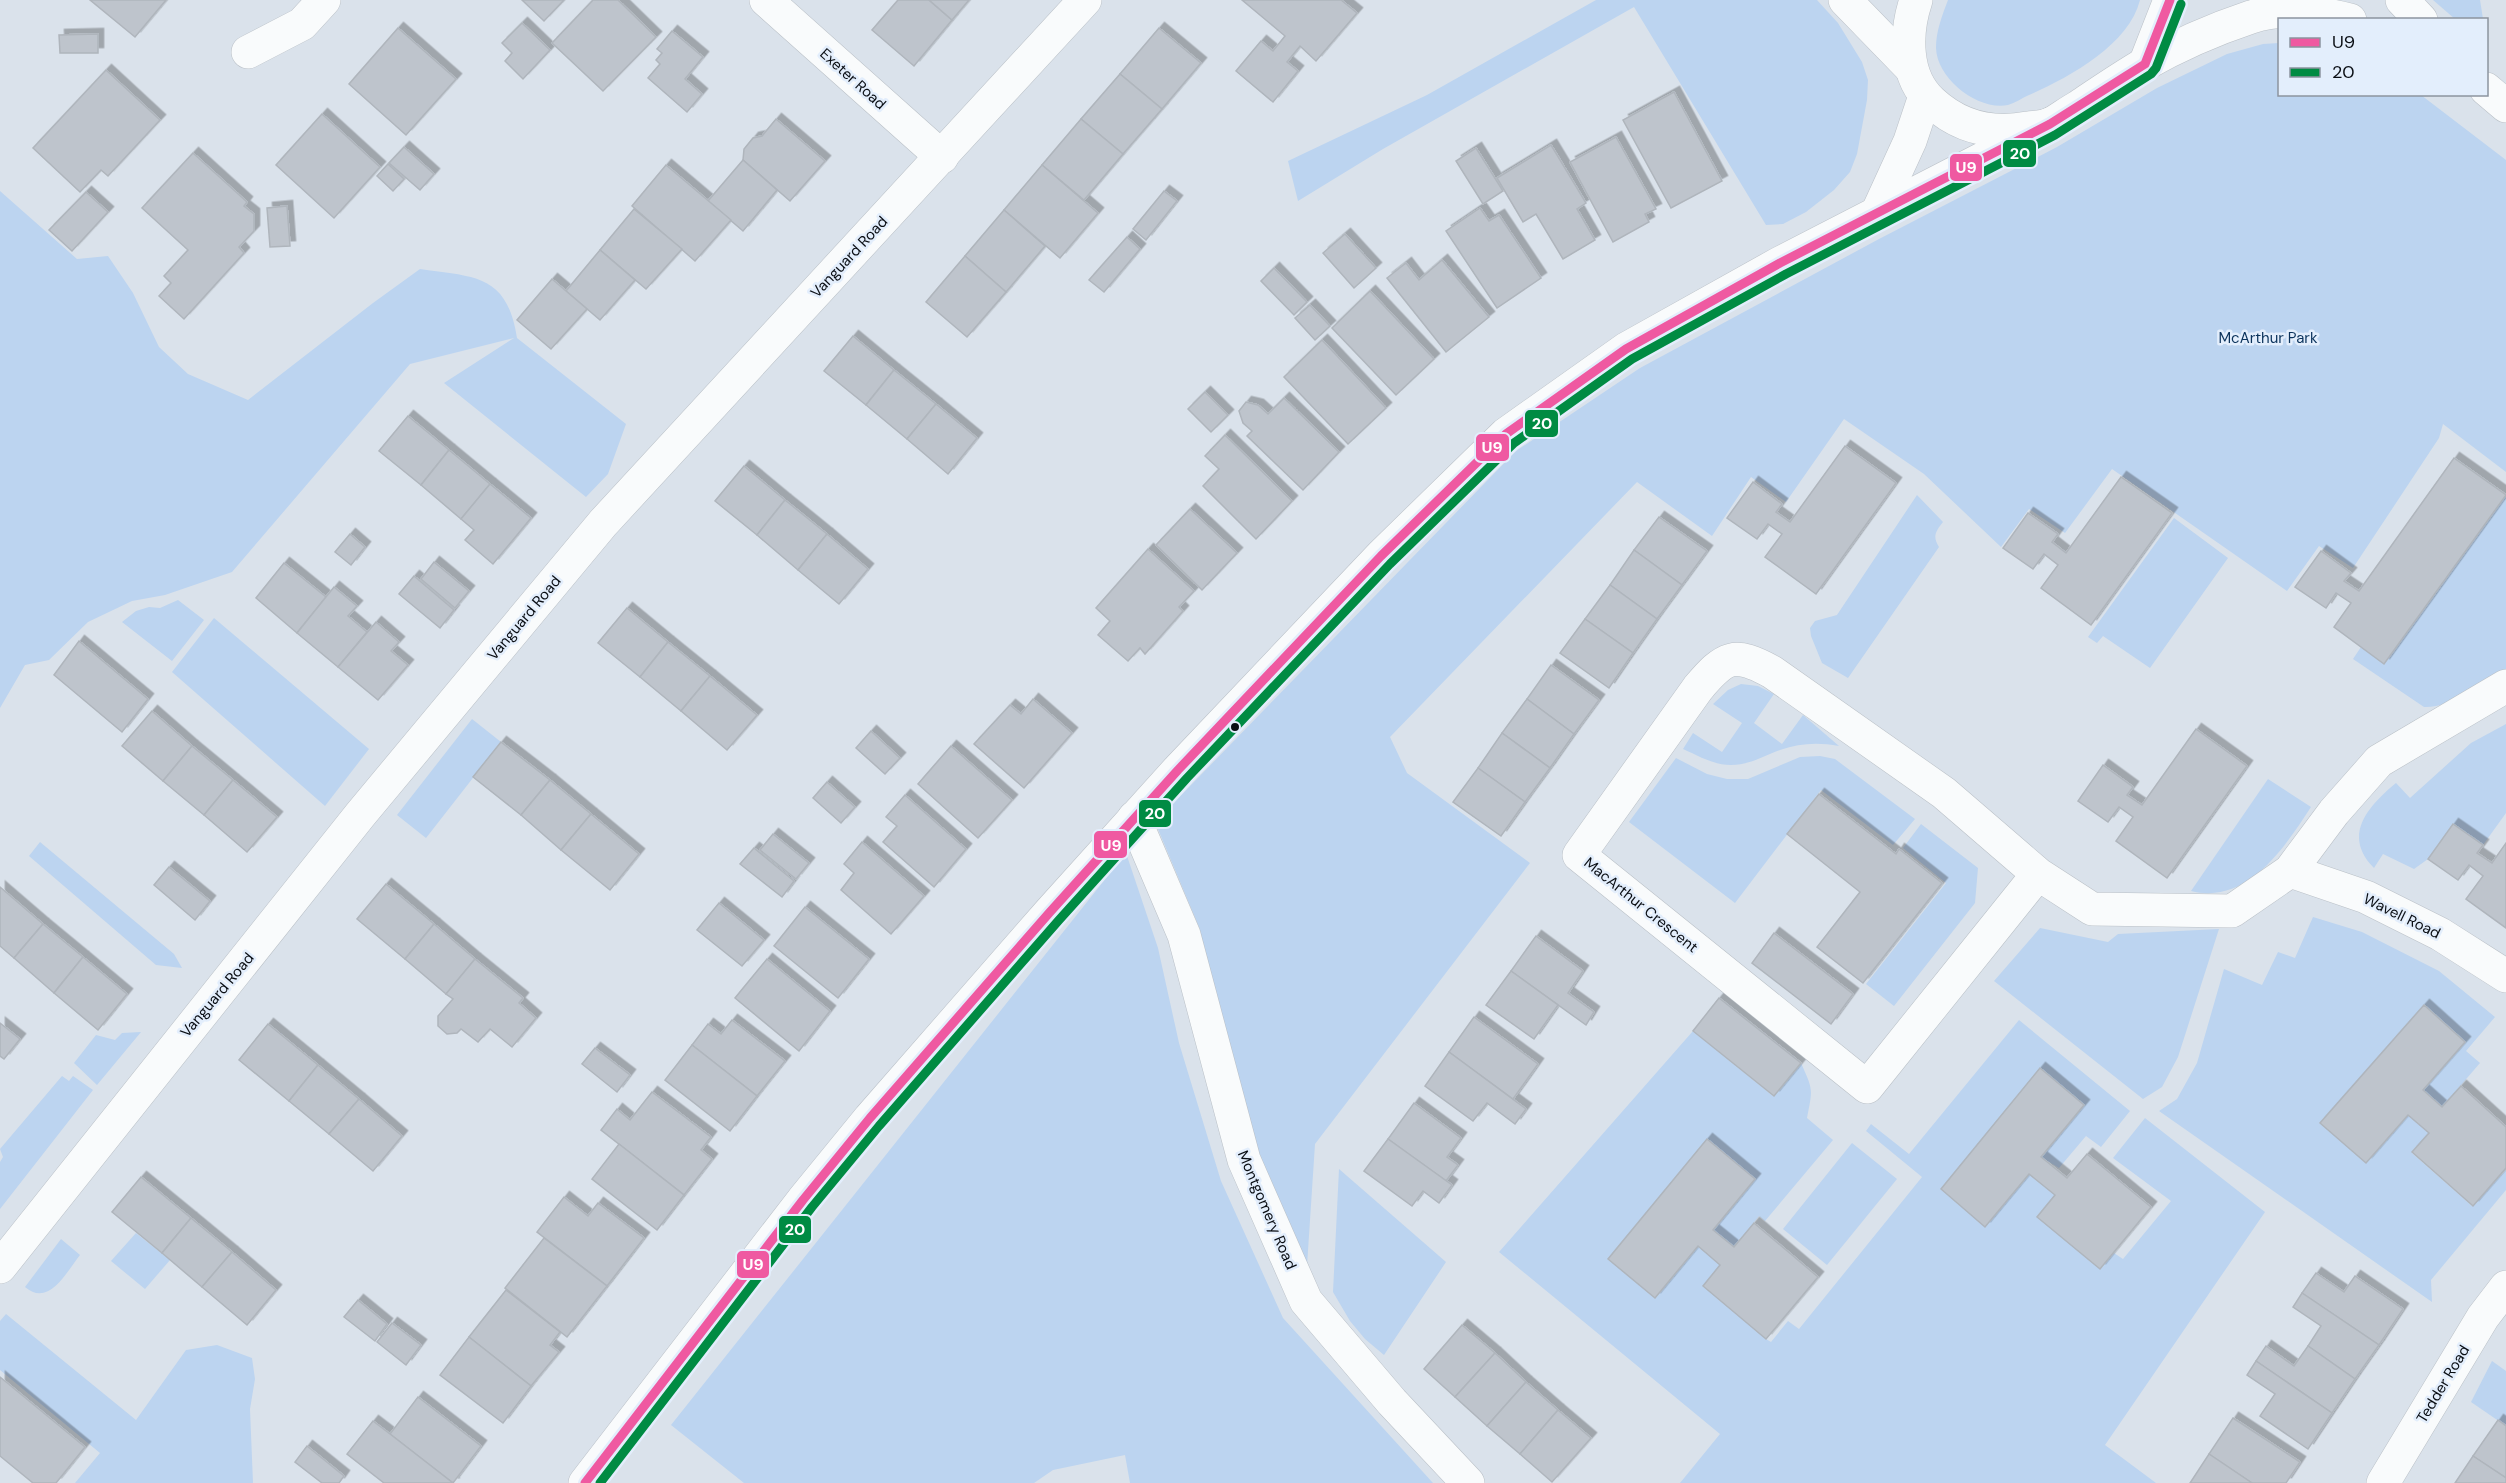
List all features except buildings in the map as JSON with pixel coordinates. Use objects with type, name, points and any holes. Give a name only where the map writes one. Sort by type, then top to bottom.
[{"type":"street","points":[[248,52],[302,24],[324,0]]},
{"type":"street","name":"Exeter Road","points":[[766,0],[942,157]]},
{"type":"street","name":"Vanguard Road","points":[[0,1267],[360,815],[603,523],[1085,0]]},
{"type":"street","points":[[1845,0],[1942,112],[1963,124],[1994,132],[2009,132],[2050,124]]},
{"type":"street","points":[[1877,213],[1910,141],[1918,82],[1908,41],[1910,18],[1916,0]]},
{"type":"street","points":[[2145,64],[2170,0]]},
{"type":"street","points":[[2402,0],[2419,18]]},
{"type":"street","points":[[585,1483],[803,1200],[1042,920],[1134,818],[1381,556],[1506,434],[1626,349],[1780,263],[2050,124],[2145,64],[2228,25],[2255,16],[2284,10],[2320,12],[2342,18]]},
{"type":"street","points":[[2488,91],[2506,106]]},
{"type":"street","name":"MacArthur Crescent","points":[[2038,873],[1867,1087],[1579,855],[1698,688],[1713,670],[1731,659],[1752,661],[1772,672],[1879,745],[1944,793],[2038,873],[2092,909],[2232,911],[2290,871],[2334,812],[2379,761],[2506,686]]},
{"type":"street","name":"Montgomery Road","points":[[1134,818],[1184,935],[1244,1160],[1306,1301],[1392,1402],[1468,1483]]},
{"type":"street","name":"Wavell Road","points":[[2290,871],[2366,897],[2440,934],[2506,976]]},
{"type":"street","name":"Tedder Road","points":[[2383,1483],[2483,1317],[2506,1287]]},
{"type":"green space","points":[[1596,0],[1817,0],[1838,23],[1862,62],[1868,80],[1867,100],[1857,154],[1850,172],[1834,190],[1806,212],[1783,224],[1766,225],[1634,7],[1383,149],[1298,201],[1288,161],[1427,95]]},
{"type":"green space","points":[[1948,0],[2140,0],[2134,16],[2124,31],[2095,58],[2061,79],[2013,103],[1996,106],[1972,98],[1961,90],[1943,71],[1938,60],[1937,36]]},
{"type":"green space","points":[[2433,0],[2480,0],[2483,18],[2454,18]]},
{"type":"green space","name":"McArthur Park","points":[[2278,43],[2278,96],[2422,96],[2506,160],[2506,472],[2443,424],[2439,438],[2353,568],[2319,546],[2287,591],[2112,469],[2065,533],[2029,509],[2001,547],[1924,474],[1844,419],[1786,502],[1751,477],[1712,536],[1637,482],[1390,737],[1407,773],[1530,863],[1315,1144],[1307,1266],[1258,1156],[1199,927],[1155,822],[1516,451],[1640,368],[1879,239],[2057,147],[2157,88],[2227,54],[2263,44]]},
{"type":"green space","points":[[0,191],[77,259],[108,256],[133,293],[159,347],[188,374],[248,400],[420,269],[472,277],[485,282],[505,301],[517,338],[626,424],[608,474],[586,497],[444,383],[514,338],[410,364],[232,572],[165,595],[132,601],[88,622],[49,660],[25,665],[0,708]]},
{"type":"green space","points":[[1917,495],[1943,522],[1936,534],[1939,547],[1848,678],[1822,663],[1810,628],[1815,621],[1837,615]]},
{"type":"green space","points":[[2506,495],[2506,671],[2445,704],[2424,707],[2353,659],[2361,647],[2384,663]]},
{"type":"green space","points":[[2174,518],[2228,558],[2150,668],[2103,636],[2097,643],[2088,637]]},
{"type":"green space","points":[[178,600],[204,620],[172,661],[122,622],[136,611],[149,607],[160,608]]},
{"type":"green space","points":[[214,618],[369,749],[325,806],[172,672]]},
{"type":"green space","points":[[1741,684],[1758,686],[1774,694],[1754,723],[1782,744],[1803,715],[1839,746],[1816,744],[1795,746],[1738,765],[1712,762],[1683,749],[1693,733],[1722,752],[1742,723],[1713,704],[1728,690]]},
{"type":"green space","points":[[472,719],[501,742],[426,838],[397,815]]},
{"type":"green space","points":[[2506,724],[2506,813],[2483,845],[2453,824],[2428,859],[2414,869],[2383,854],[2374,868],[2360,845],[2359,833],[2368,812],[2385,792],[2396,783],[2410,798],[2471,743]]},
{"type":"green space","points":[[1820,756],[1835,759],[1915,819],[1893,845],[1821,790],[1735,903],[1629,822],[1676,758],[1707,774],[1727,779],[1748,779],[1800,757]]},
{"type":"green space","points":[[2268,779],[2311,807],[2276,855],[2262,870],[2247,881],[2230,890],[2211,893],[2191,891]]},
{"type":"green space","points":[[1921,824],[1978,868],[1975,903],[1894,1006],[1866,984],[1946,883],[1903,848]]},
{"type":"green space","points":[[40,842],[174,954],[182,968],[156,965],[29,856]]},
{"type":"green space","points":[[1126,853],[1158,948],[1179,1043],[1221,1181],[1283,1318],[1433,1483],[1130,1483],[1125,1455],[1053,1470],[1034,1483],[744,1483],[671,1425]]},
{"type":"green space","points":[[2313,917],[2362,932],[2439,971],[2495,1017],[2466,1051],[2480,1063],[2442,1107],[2423,1090],[2465,1042],[2424,1005],[2320,1123],[2366,1163],[2408,1115],[2429,1133],[2412,1153],[2472,1206],[2506,1170],[2506,1190],[2431,1280],[2432,1302],[2159,1111],[2177,1099],[2197,1063],[2224,969],[2262,985],[2278,952],[2295,958]]},
{"type":"green space","points":[[2040,928],[2108,942],[2118,934],[2219,929],[2178,1057],[2162,1087],[2143,1099],[1994,981]]},
{"type":"green space","points":[[2019,1020],[2130,1111],[2101,1147],[2086,1136],[2059,1168],[2041,1157],[2084,1105],[2040,1069],[1941,1189],[1985,1226],[2029,1174],[2055,1195],[2037,1217],[2100,1269],[2114,1253],[2123,1259],[2171,1201],[2113,1158],[2145,1118],[2265,1212],[2105,1445],[2156,1483],[1680,1483],[1720,1434],[1499,1252],[1693,1031],[1773,1096],[1801,1063],[1811,1089],[1807,1118],[1833,1140],[1765,1221],[1759,1216],[1734,1247],[1713,1230],[1707,1140],[1608,1259],[1655,1298],[1698,1246],[1720,1265],[1703,1286],[1771,1342],[1788,1321],[1799,1329],[1922,1177],[1866,1131],[1871,1124],[1909,1154]]},
{"type":"green space","points":[[141,1032],[97,1085],[74,1063],[96,1035],[115,1040],[122,1033]]},
{"type":"green space","points":[[62,1076],[69,1081],[73,1076],[93,1090],[0,1209],[0,1162],[3,1157],[0,1149]]},
{"type":"green space","points":[[1852,1143],[1897,1179],[1827,1265],[1783,1229]]},
{"type":"green space","points":[[1339,1169],[1446,1262],[1384,1355],[1365,1339],[1350,1321],[1333,1292]]},
{"type":"green space","points":[[136,1233],[170,1260],[145,1289],[111,1261]]},
{"type":"green space","points":[[61,1239],[80,1255],[63,1278],[50,1290],[42,1293],[25,1287]]},
{"type":"green space","points":[[6,1314],[136,1420],[186,1350],[217,1345],[252,1358],[255,1379],[250,1409],[253,1483],[75,1483],[100,1453],[0,1370],[0,1321]]},
{"type":"green space","points":[[2492,1361],[2506,1371],[2506,1426],[2471,1402]]},
{"type":"transit line","name":"U9","points":[[585,1483],[803,1200],[870,1118],[1050,912],[1178,770],[1381,556],[1506,434],[1626,349],[1780,263],[2050,124],[2145,64],[2170,0]]},
{"type":"transit line","name":"20","points":[[600,1483],[812,1207],[879,1126],[1059,920],[1187,778],[1390,564],[1514,443],[1632,359],[1786,274],[2055,135],[2151,74],[2156,68],[2181,4]]}]
